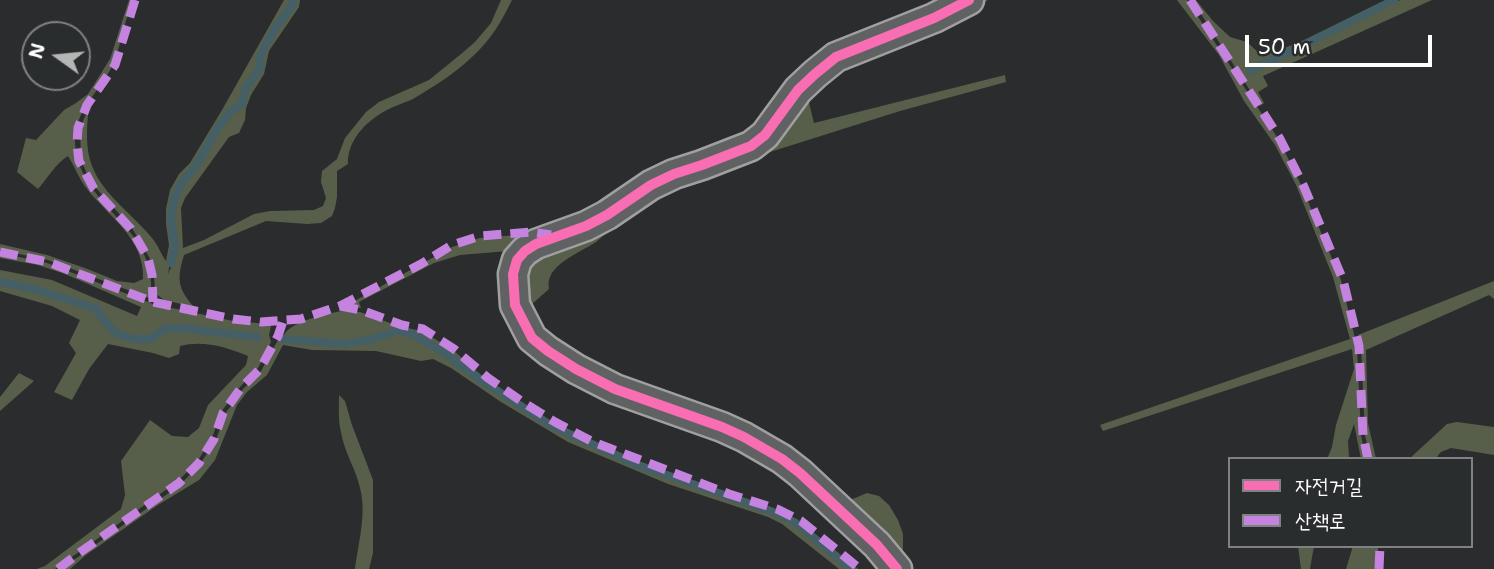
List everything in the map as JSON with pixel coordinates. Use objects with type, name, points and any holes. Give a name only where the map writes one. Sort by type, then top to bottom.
[{"type":"street","points":[[897,569],[877,545],[782,459],[722,427],[615,388],[576,369],[548,351],[532,338],[515,304],[513,274],[517,260],[537,244],[586,226],[651,185],[674,174],[751,146],[765,135],[798,90],[836,57],[934,18],[969,0]]},
{"type":"green space","points":[[129,0],[134,0],[114,62],[79,120],[75,143],[78,161],[88,183],[129,230],[144,253],[151,282],[149,298],[48,260],[0,250],[0,244],[47,255],[117,281],[134,283],[143,279],[142,265],[132,240],[87,189],[68,156],[55,167],[38,189],[17,172],[26,138],[36,140],[64,110],[88,94],[110,59]]},
{"type":"green space","points":[[284,0],[291,0],[290,5],[265,43],[258,57],[258,67],[244,87],[240,103],[229,111],[217,127],[172,198],[169,219],[173,246],[168,274],[177,246],[173,219],[176,199],[219,129],[231,114],[243,105],[248,89],[262,68],[262,58],[268,44],[295,0],[300,0],[299,7],[269,51],[264,74],[251,95],[239,133],[229,137],[185,198],[181,208],[183,248],[254,214],[314,210],[323,206],[326,198],[321,182],[322,171],[337,159],[345,138],[366,112],[379,102],[429,80],[475,42],[491,23],[501,0],[512,0],[490,37],[465,63],[411,100],[383,112],[361,130],[351,146],[348,164],[337,171],[337,197],[332,216],[321,223],[266,221],[184,255],[180,282],[184,294],[194,307],[164,300],[155,293],[154,274],[149,257],[132,228],[96,188],[81,160],[80,129],[89,106],[88,152],[96,175],[113,198],[152,238],[166,261],[169,245],[166,209],[170,190],[222,110]]},
{"type":"green space","points":[[981,0],[988,0],[930,31],[843,66],[825,78],[807,95],[814,123],[1005,75],[1006,82],[900,111],[713,170],[672,188],[634,209],[596,242],[557,266],[549,281],[549,289],[531,305],[545,332],[590,362],[621,377],[726,417],[765,436],[848,501],[867,493],[879,496],[889,505],[903,534],[903,555],[912,569],[904,569],[874,532],[851,510],[760,437],[605,376],[580,364],[552,345],[523,305],[520,278],[530,258],[542,247],[599,226],[672,180],[737,158],[756,148],[771,135],[812,84],[851,56],[932,26]]},
{"type":"green space","points":[[1177,0],[1187,0],[1279,140],[1341,280],[1357,347],[1361,435],[1366,457],[1361,457],[1354,424],[1348,441],[1349,457],[1328,457],[1354,369],[1352,349],[1103,431],[1100,425],[1350,339],[1333,277],[1296,185],[1275,145],[1244,101],[1219,55]]},
{"type":"green space","points":[[1192,0],[1196,0],[1230,37],[1247,42],[1262,56],[1306,40],[1248,69],[1250,73],[1400,0],[1432,0],[1263,76],[1268,86],[1258,92],[1264,103],[1260,106]]},
{"type":"green space","points":[[530,234],[543,236],[522,248],[514,259],[509,271],[508,295],[517,321],[536,347],[593,382],[758,448],[787,468],[867,542],[887,569],[877,569],[864,551],[817,504],[767,463],[719,437],[595,390],[535,356],[502,311],[499,291],[508,251],[460,255],[434,263],[359,302],[361,308],[349,307],[351,303],[452,247],[480,238]]},
{"type":"green space","points":[[0,253],[47,263],[153,304],[271,326],[271,342],[258,368],[221,412],[212,438],[197,462],[177,482],[55,569],[37,569],[45,566],[121,509],[125,495],[121,461],[150,420],[172,436],[188,437],[199,428],[208,405],[246,365],[248,356],[223,347],[189,344],[180,346],[179,354],[169,358],[108,344],[89,369],[72,400],[54,392],[76,353],[69,343],[80,320],[52,306],[0,291],[0,283],[96,311],[116,336],[134,341],[152,341],[165,331],[182,330],[257,339],[257,336],[182,326],[163,327],[151,337],[118,333],[98,308],[0,280],[0,270],[52,280],[137,316],[141,307],[65,274],[38,265],[0,258]]},
{"type":"green space","points":[[1494,281],[1494,299],[1489,295],[1366,350],[1368,423],[1376,457],[1370,457],[1365,435],[1361,346],[1358,335]]},
{"type":"green space","points":[[341,311],[360,312],[401,327],[422,331],[453,350],[487,380],[554,423],[630,458],[778,510],[801,522],[858,569],[853,569],[796,522],[780,513],[639,464],[553,425],[412,331],[395,329],[345,342],[283,337],[300,323]]},
{"type":"green space","points":[[396,333],[411,335],[426,343],[551,427],[638,467],[779,515],[848,569],[839,569],[782,524],[768,517],[668,484],[568,442],[433,359],[421,361],[376,351],[312,350],[283,345],[267,375],[247,392],[237,405],[215,460],[199,480],[158,505],[70,569],[61,569],[180,485],[200,464],[216,440],[225,414],[243,389],[261,371],[278,340],[345,345],[372,341]]},
{"type":"green space","points":[[19,373],[34,381],[0,411],[0,397]]},
{"type":"green space","points":[[339,395],[345,401],[373,480],[373,553],[369,569],[355,569],[362,498],[343,439]]},
{"type":"green space","points":[[1457,422],[1494,427],[1494,455],[1451,448],[1437,457],[1411,457],[1447,424]]},
{"type":"green space","points":[[1298,548],[1314,548],[1310,569],[1301,569]]},
{"type":"green space","points":[[1352,548],[1378,548],[1378,569],[1346,569]]},
{"type":"waterway","points":[[171,263],[175,246],[171,219],[174,199],[182,182],[196,166],[218,128],[230,112],[242,104],[246,88],[260,68],[260,57],[276,27],[292,6],[293,0]]},
{"type":"waterway","points":[[1250,71],[1394,0]]},
{"type":"waterway","points":[[0,282],[38,290],[97,309],[117,334],[134,339],[151,339],[164,329],[182,328],[257,337]]},
{"type":"waterway","points":[[283,339],[345,344],[396,331],[411,333],[552,426],[638,465],[779,514],[796,523],[851,569]]},
{"type":"marked path","points":[[135,0],[115,65],[87,105],[78,128],[77,144],[79,161],[94,189],[131,229],[148,258],[153,302]]},
{"type":"marked path","points":[[1190,0],[1280,139],[1304,187],[1343,280],[1359,346],[1363,435],[1368,457]]},
{"type":"marked path","points":[[0,252],[48,262],[153,302],[233,319],[261,322],[301,319],[340,306],[452,245],[480,236],[531,232],[551,235]]},
{"type":"marked path","points":[[340,306],[423,329],[454,349],[488,378],[555,422],[593,442],[729,494],[777,509],[801,521],[860,569]]},
{"type":"marked path","points":[[58,569],[179,483],[199,463],[214,439],[223,413],[241,388],[260,369],[283,321]]},
{"type":"marked path","points":[[1379,569],[1380,548]]},
{"type":"cycle path","points":[[897,569],[877,545],[782,459],[722,427],[615,389],[548,351],[532,338],[515,305],[513,274],[517,260],[536,244],[586,226],[651,185],[674,174],[751,146],[765,135],[798,90],[836,57],[934,18],[969,0]]}]
